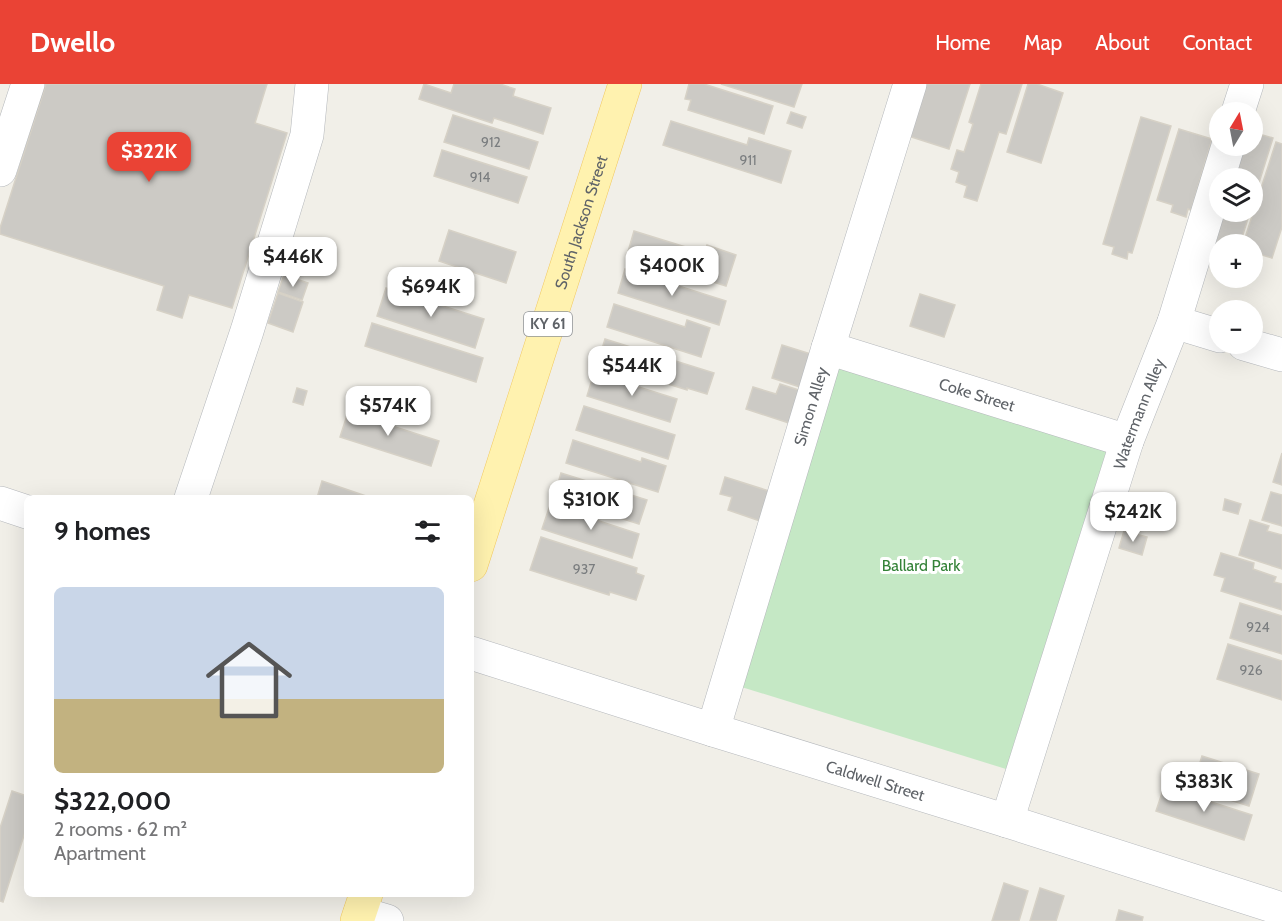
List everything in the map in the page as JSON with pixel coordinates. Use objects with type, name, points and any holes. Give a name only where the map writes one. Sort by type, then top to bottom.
[{"type":"main road","name":"South Jackson Street","points":[[474,556],[625,84]]},
{"type":"street","points":[[0,170],[28,84]]},
{"type":"street","points":[[192,495],[247,331],[307,135],[312,84]]},
{"type":"street","name":"Simon Alley","points":[[713,730],[910,84]]},
{"type":"street","points":[[1241,102],[1247,84]]},
{"type":"street","name":"Watermann Alley","points":[[1007,820],[1127,441],[1174,322],[1225,156]]},
{"type":"street","points":[[1174,322],[1209,333]]},
{"type":"street","name":"Coke Street","points":[[828,348],[1127,441]]},
{"type":"street","points":[[1263,350],[1282,355]]},
{"type":"street","points":[[0,503],[24,511]]},
{"type":"street","name":"Caldwell Street","points":[[474,654],[1007,820],[1282,909]]},
{"type":"green space","name":"Ballard Park","points":[[837,362],[1108,446],[1006,769],[735,685]]},
{"type":"building","points":[[46,84],[267,84],[255,123],[287,133],[232,308],[189,295],[182,318],[157,310],[164,286],[0,234]]},
{"type":"building","points":[[424,84],[451,93],[454,84],[500,84],[515,89],[513,96],[551,108],[543,134],[494,118],[492,123],[419,99]]},
{"type":"building","points":[[689,84],[704,84],[773,106],[764,134],[688,110],[691,100],[685,99]]},
{"type":"building","points":[[721,84],[802,84],[794,107]]},
{"type":"building","points":[[918,84],[970,84],[949,149],[902,134]]},
{"type":"building","points":[[981,84],[1022,84],[1006,134],[999,132],[977,201],[964,197],[967,186],[956,182],[959,172],[951,169],[957,150],[964,152],[973,124],[969,122]]},
{"type":"building","points":[[1028,84],[1037,84],[1063,93],[1041,163],[1007,152]]},
{"type":"building","points":[[791,112],[806,117],[802,128],[787,123]]},
{"type":"building","points":[[453,115],[538,142],[529,169],[444,142]]},
{"type":"building","points":[[1141,117],[1171,126],[1132,253],[1128,252],[1127,259],[1112,254],[1114,247],[1103,244]]},
{"type":"building","points":[[671,121],[747,145],[749,138],[791,151],[781,183],[663,145]]},
{"type":"building","points":[[1179,129],[1209,138],[1209,149],[1191,210],[1188,209],[1186,217],[1171,212],[1173,205],[1157,200]]},
{"type":"building","points":[[1263,135],[1273,138],[1263,170],[1263,168],[1231,168],[1235,156],[1263,156]]},
{"type":"building","points":[[1276,142],[1282,144],[1282,227],[1272,258],[1263,255],[1263,234],[1246,234],[1250,222],[1263,222],[1263,182]]},
{"type":"building","points":[[442,150],[527,177],[518,203],[434,176]]},
{"type":"building","points":[[1217,222],[1247,222],[1243,234],[1212,234]]},
{"type":"building","points":[[449,230],[516,252],[506,283],[439,261]]},
{"type":"building","points":[[634,231],[705,253],[707,245],[736,255],[726,286],[627,255]]},
{"type":"building","points":[[1209,244],[1209,257],[1205,256]]},
{"type":"building","points":[[625,269],[726,301],[719,325],[618,293]]},
{"type":"building","points":[[284,275],[308,283],[302,300],[278,292]]},
{"type":"building","points":[[386,288],[484,319],[475,348],[377,316]]},
{"type":"building","points":[[278,293],[303,302],[293,332],[268,323]]},
{"type":"building","points":[[920,294],[955,305],[944,337],[910,326]]},
{"type":"building","points":[[614,304],[685,327],[687,320],[710,328],[701,357],[607,327]]},
{"type":"building","points":[[372,323],[483,358],[476,382],[365,346]]},
{"type":"building","points":[[605,339],[714,373],[707,394],[598,362]]},
{"type":"building","points":[[782,345],[814,355],[803,388],[772,378]]},
{"type":"building","points":[[594,373],[677,399],[670,422],[587,396]]},
{"type":"building","points":[[780,384],[805,392],[795,425],[746,409],[753,387],[776,394]]},
{"type":"building","points":[[297,388],[307,391],[303,405],[293,402]]},
{"type":"building","points":[[350,406],[394,420],[392,426],[439,441],[431,466],[340,437]]},
{"type":"building","points":[[584,406],[675,435],[668,459],[576,430]]},
{"type":"building","points":[[573,440],[641,462],[642,458],[666,466],[658,492],[566,463]]},
{"type":"building","points":[[1282,453],[1282,485],[1273,482]]},
{"type":"building","points":[[561,473],[647,500],[639,524],[554,497]]},
{"type":"building","points":[[725,477],[769,491],[760,521],[728,510],[732,497],[720,494]]},
{"type":"building","points":[[322,481],[363,495],[318,495]]},
{"type":"building","points":[[1271,492],[1282,495],[1282,526],[1262,520]]},
{"type":"building","points":[[1225,499],[1241,504],[1238,514],[1223,510]]},
{"type":"building","points":[[550,505],[639,534],[632,558],[542,529]]},
{"type":"building","points":[[1250,520],[1269,526],[1267,531],[1282,535],[1282,569],[1239,555]]},
{"type":"building","points":[[1124,531],[1147,537],[1142,555],[1119,548]]},
{"type":"building","points":[[541,537],[637,568],[636,573],[644,576],[636,600],[610,592],[609,595],[530,570]]},
{"type":"building","points":[[1221,553],[1254,563],[1253,569],[1276,577],[1274,582],[1282,584],[1282,610],[1221,591],[1225,578],[1214,575]]},
{"type":"building","points":[[1240,603],[1282,616],[1282,654],[1230,638]]},
{"type":"building","points":[[1228,644],[1282,661],[1282,700],[1217,679]]},
{"type":"building","points":[[1202,756],[1259,774],[1249,806],[1192,788]]},
{"type":"building","points":[[1164,787],[1252,815],[1244,840],[1156,811]]},
{"type":"building","points":[[12,791],[24,795],[24,836],[3,902],[0,901],[0,828]]},
{"type":"building","points":[[1004,883],[1028,891],[1019,921],[992,921]]},
{"type":"building","points":[[1040,888],[1064,896],[1056,921],[1030,921]]},
{"type":"building","points":[[1119,910],[1143,917],[1142,921],[1116,921]]}]
